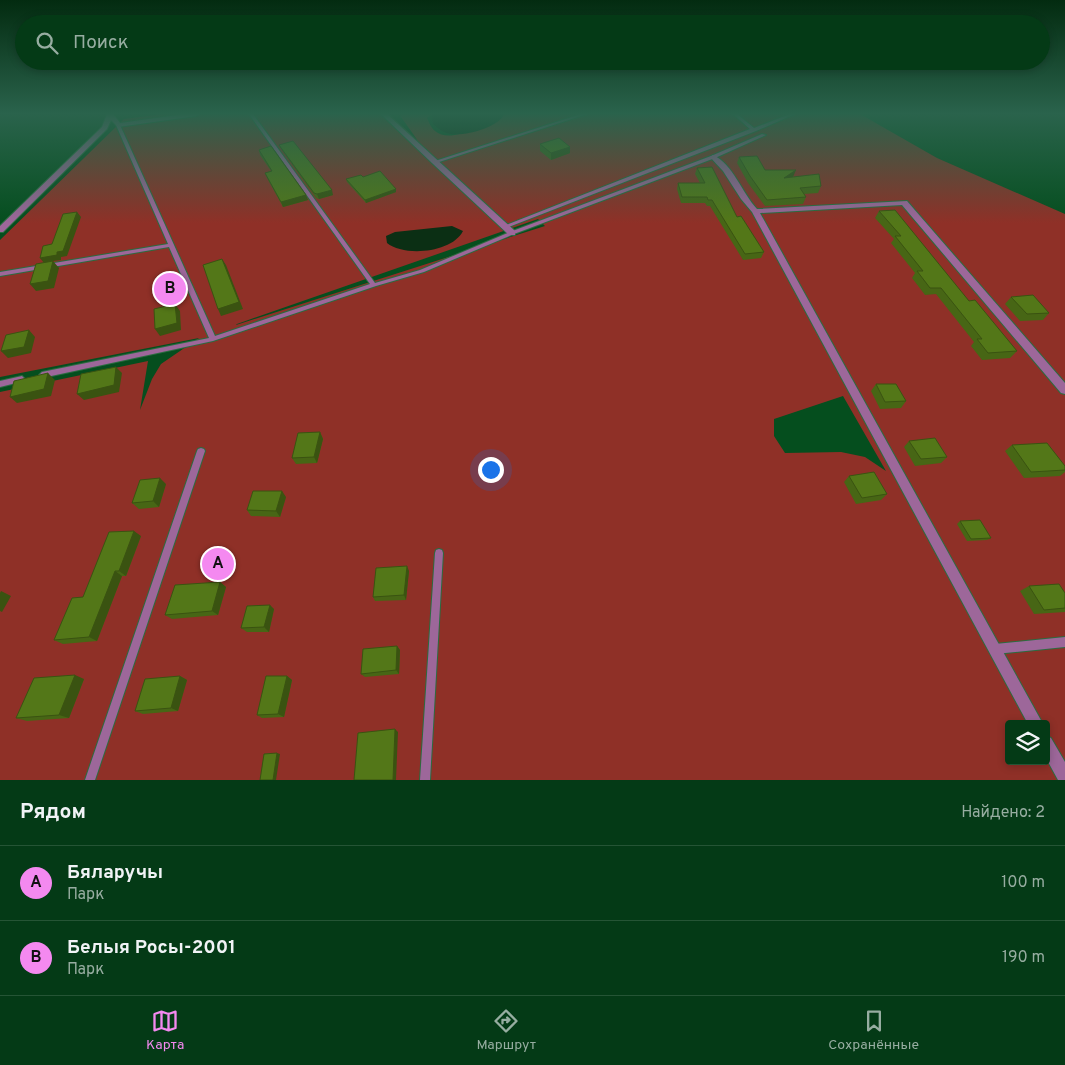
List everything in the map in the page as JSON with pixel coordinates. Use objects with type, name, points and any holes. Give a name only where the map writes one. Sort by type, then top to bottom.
[{"type":"street","points":[[0,230],[82,150]]},
{"type":"street","points":[[422,150],[512,233]]},
{"type":"street","points":[[713,157],[725,166],[745,202],[755,211],[1034,720]]},
{"type":"street","points":[[755,211],[904,203],[1065,390]]},
{"type":"street","points":[[1050,749],[1065,777]]},
{"type":"lane","points":[[129,150],[213,339]]},
{"type":"lane","points":[[277,150],[374,285]]},
{"type":"lane","points":[[434,162],[470,150]]},
{"type":"lane","points":[[504,227],[701,150]]},
{"type":"lane","points":[[39,376],[213,339],[374,285],[422,271],[512,233],[728,150]]},
{"type":"lane","points":[[0,274],[171,245]]},
{"type":"lane","points":[[0,384],[29,378]]},
{"type":"lane","points":[[90,780],[201,450]]},
{"type":"lane","points":[[425,780],[438,553]]},
{"type":"lane","points":[[995,649],[1065,642]]},
{"type":"shaded area","points":[[92,150],[924,150],[1065,214],[1065,780],[0,780],[0,392],[148,361],[140,410],[152,379],[161,364],[199,338],[0,377],[0,240]],"holes":[[[538,219],[545,226],[236,325]],[[843,396],[886,471],[865,457],[841,452],[785,453],[774,436],[774,419]]]},
{"type":"shaded area","points":[[452,226],[463,231],[449,244],[439,248],[416,251],[404,250],[387,243],[386,236],[395,232]]},
{"type":"building","points":[[259,150],[274,150],[306,195],[281,202],[265,173],[272,171]]},
{"type":"building","points":[[283,150],[300,150],[332,190],[314,193]]},
{"type":"building","points":[[757,156],[765,170],[796,170],[784,178],[819,174],[821,186],[800,188],[806,197],[767,200],[739,157]]},
{"type":"building","points":[[712,167],[737,217],[741,216],[764,252],[745,254],[712,200],[708,200],[707,197],[682,197],[678,183],[705,183],[697,168]]},
{"type":"building","points":[[380,171],[396,189],[365,200],[346,179],[361,175],[363,177]]},
{"type":"building","points":[[895,210],[969,301],[975,300],[1017,351],[988,353],[977,339],[982,339],[941,288],[930,288],[917,271],[923,271],[895,236],[901,236],[879,211]]},
{"type":"building","points":[[77,212],[63,251],[57,252],[57,255],[40,258],[43,246],[52,244],[63,214]]},
{"type":"building","points":[[222,259],[239,302],[218,309],[203,265]]},
{"type":"building","points":[[53,261],[48,281],[30,284],[36,264]]},
{"type":"building","points":[[1033,295],[1049,313],[1027,314],[1011,297]]},
{"type":"building","points":[[175,304],[177,323],[155,329],[154,309]]},
{"type":"building","points":[[29,330],[24,347],[1,351],[6,335]]},
{"type":"building","points":[[116,367],[114,385],[77,394],[81,374]]},
{"type":"building","points":[[48,373],[44,389],[10,397],[14,381]]},
{"type":"building","points":[[876,384],[896,384],[906,401],[885,402]]},
{"type":"building","points":[[320,432],[314,457],[292,458],[298,433]]},
{"type":"building","points":[[935,438],[947,457],[921,459],[909,441]]},
{"type":"building","points":[[1047,443],[1065,466],[1065,470],[1031,472],[1012,445]]},
{"type":"building","points":[[874,472],[887,494],[862,498],[849,476]]},
{"type":"building","points":[[160,478],[153,501],[132,503],[140,480]]},
{"type":"building","points":[[253,491],[282,491],[276,511],[247,510]]},
{"type":"building","points":[[980,520],[991,538],[971,539],[960,521]]},
{"type":"building","points":[[134,531],[119,571],[115,571],[89,637],[54,640],[72,598],[83,597],[109,532]]},
{"type":"building","points":[[407,566],[404,595],[373,597],[376,568]]},
{"type":"building","points":[[220,582],[212,611],[165,615],[175,585]]},
{"type":"building","points":[[1059,584],[1065,593],[1065,608],[1044,610],[1029,586]]},
{"type":"building","points":[[270,605],[264,627],[241,628],[247,606]]},
{"type":"building","points":[[397,646],[396,670],[361,674],[363,649]]},
{"type":"building","points":[[75,675],[59,715],[16,718],[34,678]]},
{"type":"building","points":[[180,676],[171,708],[135,711],[145,679]]},
{"type":"building","points":[[266,676],[287,676],[278,714],[257,715]]},
{"type":"building","points":[[395,729],[393,780],[354,780],[358,733]]},
{"type":"building","points":[[277,753],[273,780],[260,780],[264,754]]},
{"type":"place","name":"Белыя Росы-2001","points":[[170,289]]},
{"type":"place","name":"Бяларучы","points":[[218,564]]}]
